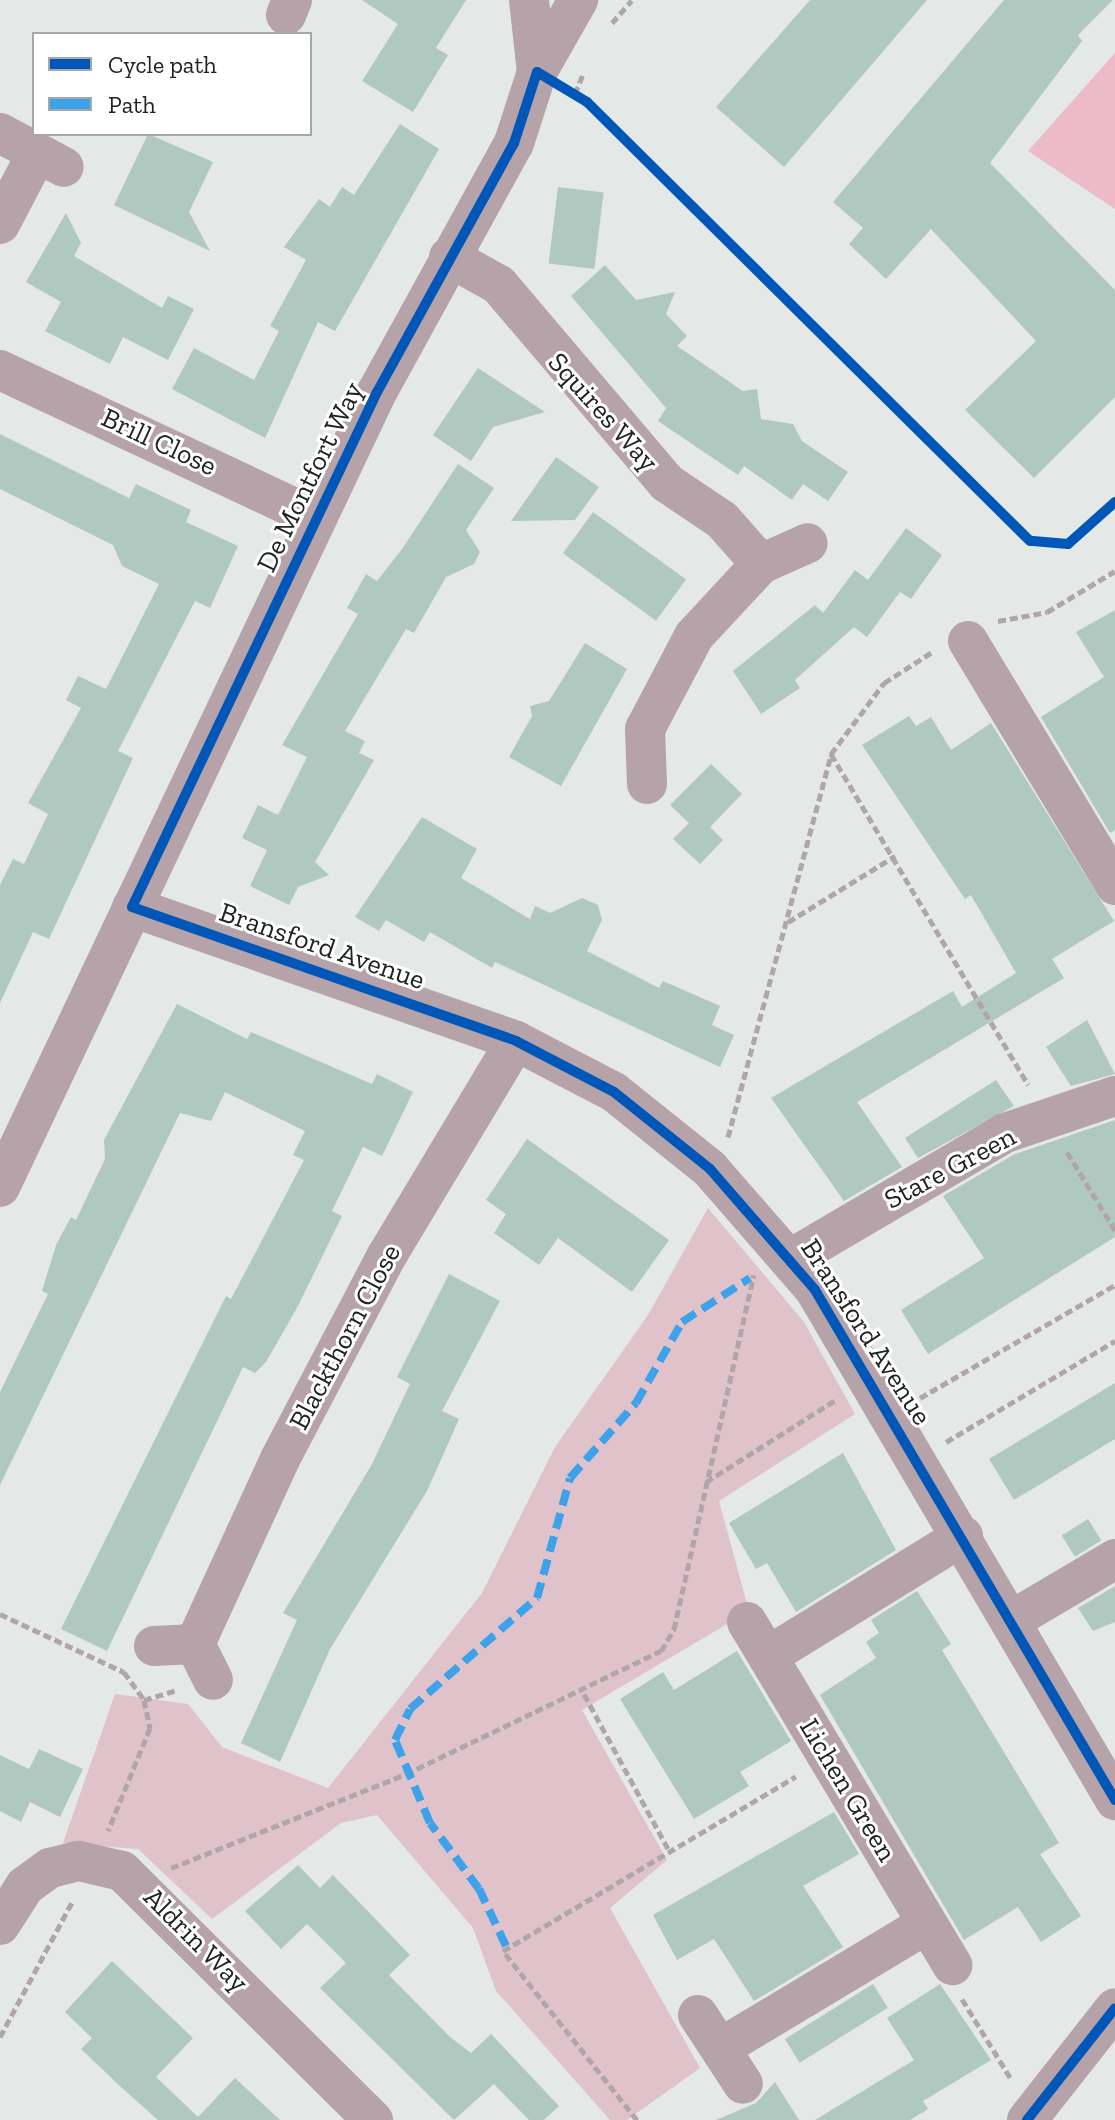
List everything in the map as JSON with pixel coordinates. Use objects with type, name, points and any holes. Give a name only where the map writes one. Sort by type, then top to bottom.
[{"type":"street","name":"De Montfort Way","points":[[529,0],[537,72]]},
{"type":"street","name":"De Montfort Way","points":[[0,1187],[316,518],[449,257],[514,143],[537,72],[578,0]]},
{"type":"street","points":[[0,133],[50,161],[0,224]]},
{"type":"street","name":"Squires Way","points":[[449,257],[499,285],[667,483],[722,520],[761,564]]},
{"type":"street","name":"Brill Close","points":[[0,370],[316,518]]},
{"type":"street","points":[[647,784],[645,729],[678,663],[715,614],[761,564],[808,543]]},
{"type":"street","points":[[968,641],[1115,885]]},
{"type":"street","name":"Bransford Avenue","points":[[132,907],[516,1041],[614,1092],[710,1169],[788,1252],[870,1378],[1115,1800]]},
{"type":"street","name":"Blackthorn Close","points":[[195,1644],[280,1459],[386,1257],[516,1041]]},
{"type":"street","name":"Stare Green","points":[[788,1252],[1005,1133],[1049,1123],[1115,1096]]},
{"type":"street","points":[[768,1656],[963,1536]]},
{"type":"street","points":[[1012,1620],[1115,1559]]},
{"type":"street","name":"Lichen Green","points":[[747,1622],[952,1965]]},
{"type":"street","points":[[154,1646],[195,1644],[213,1680]]},
{"type":"street","name":"Aldrin Way","points":[[0,1925],[25,1886],[50,1868],[94,1864],[146,1888],[373,2120]]},
{"type":"street","points":[[722,2047],[927,1924]]},
{"type":"street","points":[[1029,2117],[1113,2014]]},
{"type":"street","points":[[698,2015],[722,2047],[743,2084]]},
{"type":"path","points":[[601,35],[632,0]]},
{"type":"path","points":[[537,72],[587,102]]},
{"type":"path","points":[[710,1169],[727,1140],[831,754],[884,683],[941,647],[968,641],[1002,619],[1036,614],[1115,571]]},
{"type":"path","points":[[1036,614],[1039,600]]},
{"type":"path","points":[[831,754],[895,856],[1049,1123],[1115,1230]]},
{"type":"path","points":[[787,923],[895,856]]},
{"type":"path","points":[[146,1888],[160,1873],[584,1694],[661,1651],[674,1629],[750,1278],[788,1252]]},
{"type":"path","points":[[891,1415],[1115,1285]]},
{"type":"path","points":[[918,1460],[1115,1341]]},
{"type":"path","points":[[706,1482],[870,1378]]},
{"type":"path","points":[[0,1614],[124,1672],[144,1700],[150,1728],[94,1864],[0,2037]]},
{"type":"path","points":[[584,1694],[668,1849]]},
{"type":"path","points":[[637,2120],[503,1951],[668,1849],[828,1757]]},
{"type":"path","points":[[952,1965],[951,1982],[1029,2117]]},
{"type":"shaded area","points":[[1115,53],[1115,209],[1028,151]]},
{"type":"shaded area","points":[[708,1208],[804,1322],[855,1414],[719,1501],[749,1611],[582,1710],[667,1860],[610,1908],[700,2068],[627,2120],[610,2120],[496,1991],[473,1928],[377,1815],[341,1823],[212,1919],[138,1849],[63,1843],[115,1694],[188,1704],[222,1747],[328,1788],[482,1593],[555,1447],[648,1315]]},
{"type":"building","points":[[362,0],[466,0],[436,48],[448,55],[413,112],[362,81],[398,24]]},
{"type":"building","points":[[810,0],[927,0],[784,167],[716,107]]},
{"type":"building","points":[[1004,0],[1113,0],[1078,35],[1082,41],[990,163],[1115,290],[1115,397],[1034,478],[965,410],[1036,341],[931,229],[886,279],[849,244],[863,228],[833,202]]},
{"type":"building","points":[[400,124],[439,149],[335,331],[318,322],[265,438],[172,389],[194,348],[254,380],[279,331],[270,326],[306,260],[284,247],[319,199],[330,207],[342,187],[354,195]]},
{"type":"building","points":[[147,136],[213,162],[189,212],[210,251],[114,205]]},
{"type":"building","points":[[558,187],[604,193],[594,269],[549,263]]},
{"type":"building","points":[[66,213],[81,243],[74,256],[162,308],[168,296],[194,309],[168,360],[123,337],[110,364],[45,331],[61,302],[26,282]]},
{"type":"building","points":[[605,265],[636,300],[675,292],[666,314],[687,336],[677,346],[743,391],[757,389],[761,419],[793,424],[802,441],[848,472],[828,501],[803,484],[792,500],[744,466],[738,475],[658,421],[666,408],[571,296]]},
{"type":"building","points":[[478,368],[545,412],[493,427],[471,461],[433,435]]},
{"type":"building","points":[[0,434],[129,498],[136,484],[191,510],[186,522],[238,546],[210,608],[195,601],[118,751],[133,758],[49,939],[33,932],[0,1003],[0,885],[13,859],[24,864],[48,814],[28,803],[81,708],[66,700],[78,676],[106,689],[159,584],[122,566],[113,545],[0,489]]},
{"type":"building","points":[[556,457],[599,487],[575,520],[511,521]]},
{"type":"building","points":[[458,464],[494,488],[466,530],[480,552],[474,564],[446,577],[414,633],[406,629],[345,731],[365,741],[359,753],[374,760],[315,862],[329,875],[298,887],[289,905],[250,886],[267,850],[242,838],[258,805],[278,815],[307,757],[282,745],[358,614],[347,608],[366,574],[377,581]]},
{"type":"building","points":[[593,512],[686,580],[656,621],[563,553]]},
{"type":"building","points":[[906,528],[942,555],[911,599],[900,592],[867,637],[854,627],[795,680],[800,688],[761,714],[733,671],[815,605],[823,613],[855,570],[868,580]]},
{"type":"building","points":[[1115,610],[1115,830],[1110,833],[1041,717],[1104,677],[1076,632]]},
{"type":"building","points":[[585,643],[627,669],[561,786],[509,757],[532,716],[530,706],[549,701]]},
{"type":"building","points":[[909,716],[916,726],[931,717],[951,750],[991,723],[1114,921],[1052,959],[1064,978],[857,1102],[902,1167],[844,1201],[771,1098],[953,991],[962,1007],[1016,973],[971,895],[965,899],[862,745]]},
{"type":"building","points":[[711,764],[742,794],[710,827],[723,840],[700,864],[673,839],[689,823],[670,805]]},
{"type":"building","points":[[422,817],[477,849],[461,878],[530,919],[535,906],[550,913],[582,898],[598,905],[602,920],[587,951],[659,988],[663,981],[720,1006],[712,1025],[734,1035],[720,1067],[495,962],[492,968],[430,932],[424,942],[386,920],[379,931],[355,917]]},
{"type":"building","points":[[177,1004],[247,1039],[251,1032],[372,1084],[377,1074],[413,1092],[382,1156],[363,1147],[332,1211],[342,1216],[298,1306],[266,1362],[255,1373],[243,1367],[107,1651],[61,1629],[226,1296],[231,1299],[304,1160],[293,1155],[305,1131],[225,1092],[211,1121],[180,1113],[0,1485],[0,1392],[48,1294],[42,1291],[56,1245],[71,1217],[76,1220],[105,1159],[104,1140]]},
{"type":"building","points":[[1087,1020],[1115,1074],[1071,1086],[1046,1047]]},
{"type":"building","points":[[996,1080],[1014,1106],[918,1158],[905,1138]]},
{"type":"building","points":[[1115,1120],[1115,1237],[928,1354],[901,1310],[984,1258],[943,1196],[1015,1154]]},
{"type":"building","points":[[527,1139],[669,1240],[632,1292],[558,1238],[539,1265],[494,1233],[506,1214],[486,1200]]},
{"type":"building","points":[[449,1274],[500,1301],[442,1411],[459,1419],[427,1491],[330,1649],[280,1762],[241,1743],[297,1620],[283,1613],[372,1464],[410,1384],[397,1377]]},
{"type":"building","points":[[1115,1383],[1115,1439],[1014,1500],[989,1459]]},
{"type":"building","points":[[843,1453],[896,1550],[796,1612],[767,1563],[756,1569],[729,1523]]},
{"type":"building","points":[[1088,1519],[1101,1540],[1075,1557],[1062,1535]]},
{"type":"building","points":[[1115,1586],[1115,1622],[1093,1631],[1078,1608]]},
{"type":"building","points":[[917,1591],[951,1644],[942,1650],[1059,1843],[1040,1854],[1081,1916],[1041,1942],[1018,1907],[964,1940],[820,1695],[876,1658],[866,1642],[879,1633],[871,1620]]},
{"type":"building","points":[[737,1651],[791,1741],[740,1772],[749,1786],[694,1819],[620,1699],[663,1672],[674,1690]]},
{"type":"building","points":[[39,1749],[83,1769],[60,1817],[30,1802],[21,1822],[0,1811],[0,1755],[29,1769]]},
{"type":"building","points":[[834,1812],[859,1854],[803,1886],[843,1947],[754,2001],[714,1939],[677,1960],[653,1915]]},
{"type":"building","points":[[298,1865],[320,1888],[333,1875],[410,1955],[389,1975],[450,2037],[471,2053],[491,2034],[559,2106],[544,2120],[529,2120],[494,2084],[454,2120],[320,1988],[346,1963],[307,1924],[281,1949],[245,1911]]},
{"type":"building","points":[[112,1961],[193,2038],[156,2077],[198,2117],[235,2078],[280,2120],[158,2120],[122,2088],[81,2049],[92,2038],[65,2012]]},
{"type":"building","points":[[873,1984],[888,2008],[800,2063],[785,2039]]},
{"type":"building","points":[[940,1984],[991,2060],[923,2101],[928,2109],[910,2120],[815,2120],[914,2060],[887,2018]]},
{"type":"building","points":[[775,2082],[799,2120],[716,2120],[756,2103]]},
{"type":"marked path","points":[[506,1946],[479,1889],[430,1823],[395,1740],[410,1709],[537,1598],[570,1478],[636,1403],[682,1322],[750,1278]]},
{"type":"cycle path","points":[[1115,502],[1068,544],[1030,541],[587,102],[537,72],[514,143],[377,392],[132,907],[516,1041],[614,1092],[710,1169],[815,1290],[1115,1800]]},
{"type":"cycle path","points":[[1027,2120],[1115,2008]]}]
